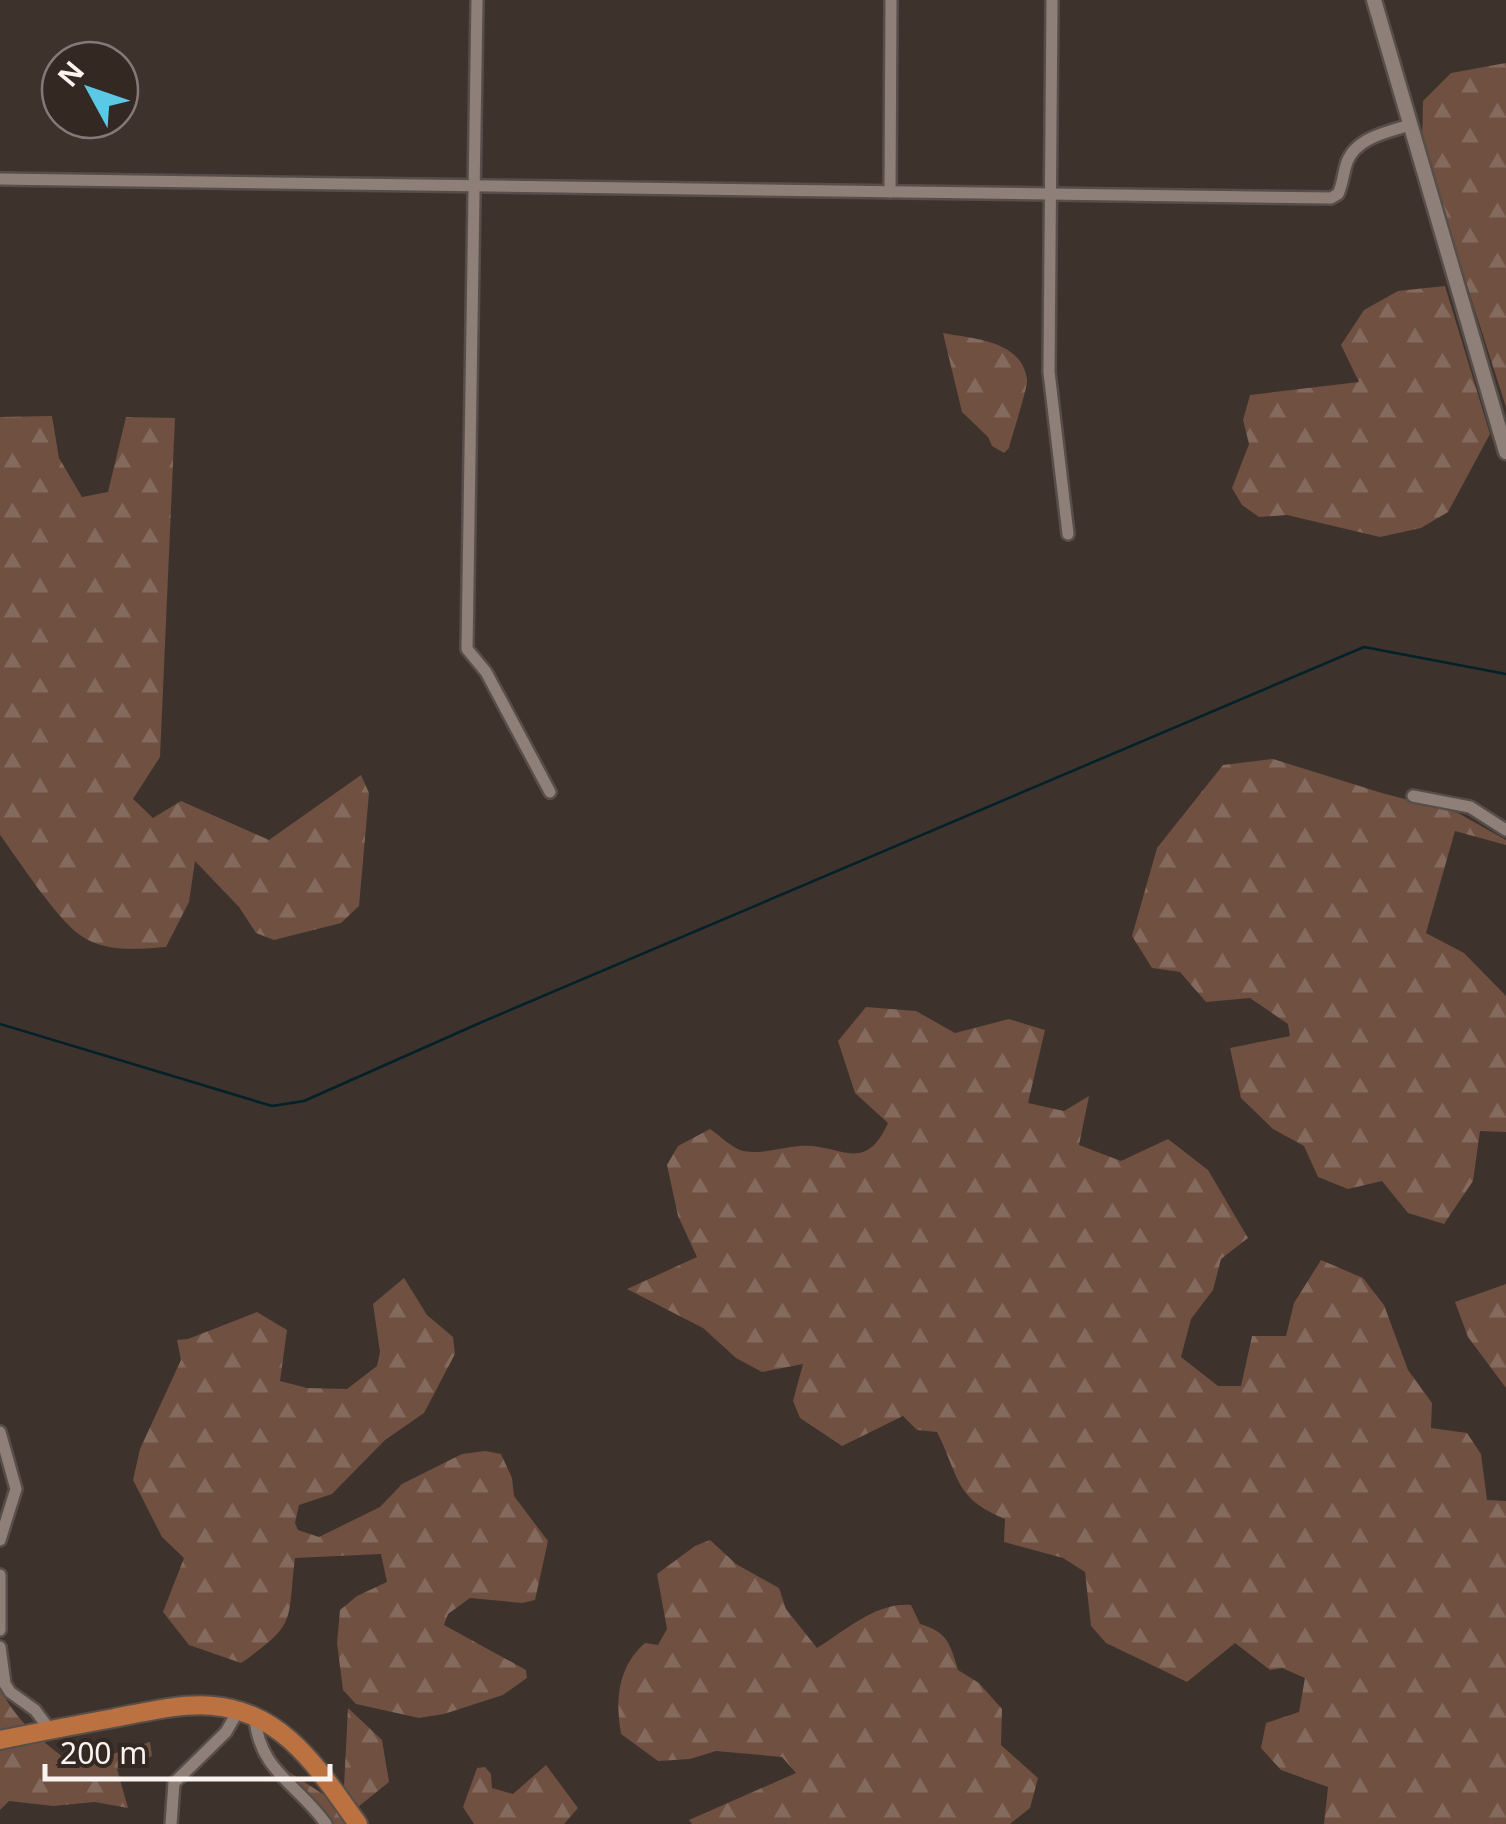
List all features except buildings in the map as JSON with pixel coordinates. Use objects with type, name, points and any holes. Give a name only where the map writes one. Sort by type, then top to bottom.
[{"type":"main road","points":[[0,1740],[187,1703],[218,1705],[278,1731],[308,1759],[358,1824]]},
{"type":"street","points":[[477,0],[468,649],[486,672],[550,792]]},
{"type":"street","points":[[890,192],[891,0]]},
{"type":"street","points":[[1052,0],[1050,372],[1068,534]]},
{"type":"street","points":[[1374,0],[1506,452]]},
{"type":"street","points":[[0,180],[1331,198],[1338,194],[1348,158],[1356,148],[1382,134],[1410,126]]},
{"type":"street","points":[[1413,796],[1470,807],[1506,830]]},
{"type":"street","points":[[0,1432],[16,1489],[0,1540]]},
{"type":"street","points":[[0,1575],[0,1630]]},
{"type":"street","points":[[0,1647],[5,1684],[35,1710],[50,1730]]},
{"type":"street","points":[[171,1824],[174,1783],[247,1715],[273,1770],[305,1798],[326,1824]]},
{"type":"green space","points":[[1506,63],[1506,407],[1422,145],[1423,101],[1451,73]]},
{"type":"green space","points":[[1445,286],[1490,434],[1448,512],[1421,528],[1380,537],[1287,515],[1259,517],[1242,505],[1232,488],[1249,444],[1243,420],[1250,395],[1359,382],[1341,345],[1364,310],[1398,291]]},
{"type":"green space","points":[[943,333],[994,344],[1016,356],[1023,366],[1025,392],[1009,448],[1004,453],[992,446],[962,412]]},
{"type":"green space","points":[[52,416],[59,458],[82,497],[108,492],[126,417],[175,418],[160,757],[133,799],[153,818],[181,801],[269,840],[361,775],[369,793],[359,906],[341,923],[274,940],[256,933],[239,907],[195,861],[189,902],[166,947],[100,945],[80,935],[60,916],[0,835],[0,417]]},
{"type":"green space","points":[[1273,759],[1458,813],[1506,840],[1506,845],[1455,831],[1426,933],[1464,953],[1506,996],[1506,1132],[1480,1131],[1473,1181],[1444,1224],[1408,1213],[1382,1181],[1348,1189],[1318,1177],[1304,1146],[1273,1129],[1241,1098],[1230,1048],[1290,1036],[1288,1024],[1250,998],[1206,1002],[1180,972],[1152,968],[1132,936],[1157,848],[1223,765]]},
{"type":"green space","points":[[866,1007],[916,1011],[955,1033],[1009,1019],[1045,1030],[1028,1103],[1064,1111],[1089,1096],[1079,1145],[1121,1161],[1168,1139],[1208,1170],[1248,1238],[1221,1259],[1213,1290],[1191,1319],[1181,1357],[1218,1386],[1241,1386],[1252,1336],[1286,1336],[1294,1303],[1321,1260],[1363,1278],[1384,1305],[1408,1370],[1432,1403],[1431,1428],[1467,1433],[1481,1454],[1487,1500],[1506,1501],[1506,1824],[1324,1824],[1328,1787],[1281,1770],[1261,1748],[1266,1723],[1299,1712],[1305,1678],[1282,1668],[1270,1670],[1235,1643],[1187,1682],[1106,1643],[1091,1626],[1085,1572],[1063,1558],[1004,1542],[1005,1519],[967,1494],[937,1432],[917,1430],[903,1416],[842,1446],[800,1418],[793,1401],[803,1364],[762,1372],[736,1358],[703,1328],[627,1289],[697,1257],[678,1216],[667,1165],[678,1146],[710,1129],[734,1147],[750,1152],[814,1146],[860,1153],[879,1139],[888,1123],[855,1093],[838,1041]]},
{"type":"green space","points":[[404,1278],[427,1315],[453,1337],[455,1354],[424,1413],[385,1440],[332,1494],[299,1505],[295,1523],[298,1530],[319,1537],[380,1507],[402,1484],[462,1454],[485,1451],[501,1454],[512,1478],[514,1496],[548,1541],[535,1600],[522,1603],[470,1598],[448,1614],[444,1625],[526,1670],[527,1678],[503,1695],[419,1718],[356,1704],[343,1690],[337,1643],[340,1610],[357,1596],[387,1582],[381,1554],[295,1558],[286,1620],[272,1639],[241,1663],[189,1645],[163,1612],[184,1558],[162,1537],[133,1480],[140,1449],[181,1360],[177,1340],[257,1312],[287,1330],[280,1381],[307,1388],[347,1389],[377,1366],[380,1352],[373,1304]]},
{"type":"green space","points":[[1506,1284],[1506,1388],[1468,1337],[1455,1302]]},
{"type":"green space","points":[[710,1540],[736,1564],[779,1588],[786,1609],[817,1648],[874,1612],[911,1605],[920,1624],[946,1640],[958,1670],[979,1683],[1002,1709],[1001,1745],[1038,1778],[1030,1808],[1010,1824],[692,1824],[689,1820],[796,1773],[782,1757],[716,1751],[690,1759],[658,1761],[621,1734],[618,1708],[624,1673],[636,1652],[645,1643],[658,1645],[667,1629],[657,1574],[695,1546]]},
{"type":"green space","points":[[0,1687],[22,1721],[75,1766],[150,1742],[152,1756],[117,1769],[128,1808],[95,1802],[53,1806],[9,1801],[0,1810]]},
{"type":"green space","points":[[348,1708],[382,1740],[389,1782],[358,1807],[344,1787]]},
{"type":"green space","points":[[267,1749],[289,1772],[329,1798],[347,1824],[330,1824],[279,1773]]},
{"type":"green space","points":[[546,1765],[578,1808],[564,1824],[474,1824],[463,1807],[477,1768],[485,1767],[491,1774],[492,1788],[513,1794]]},
{"type":"waterway","points":[[0,1024],[272,1106],[304,1101],[1364,647],[1506,674]]}]
